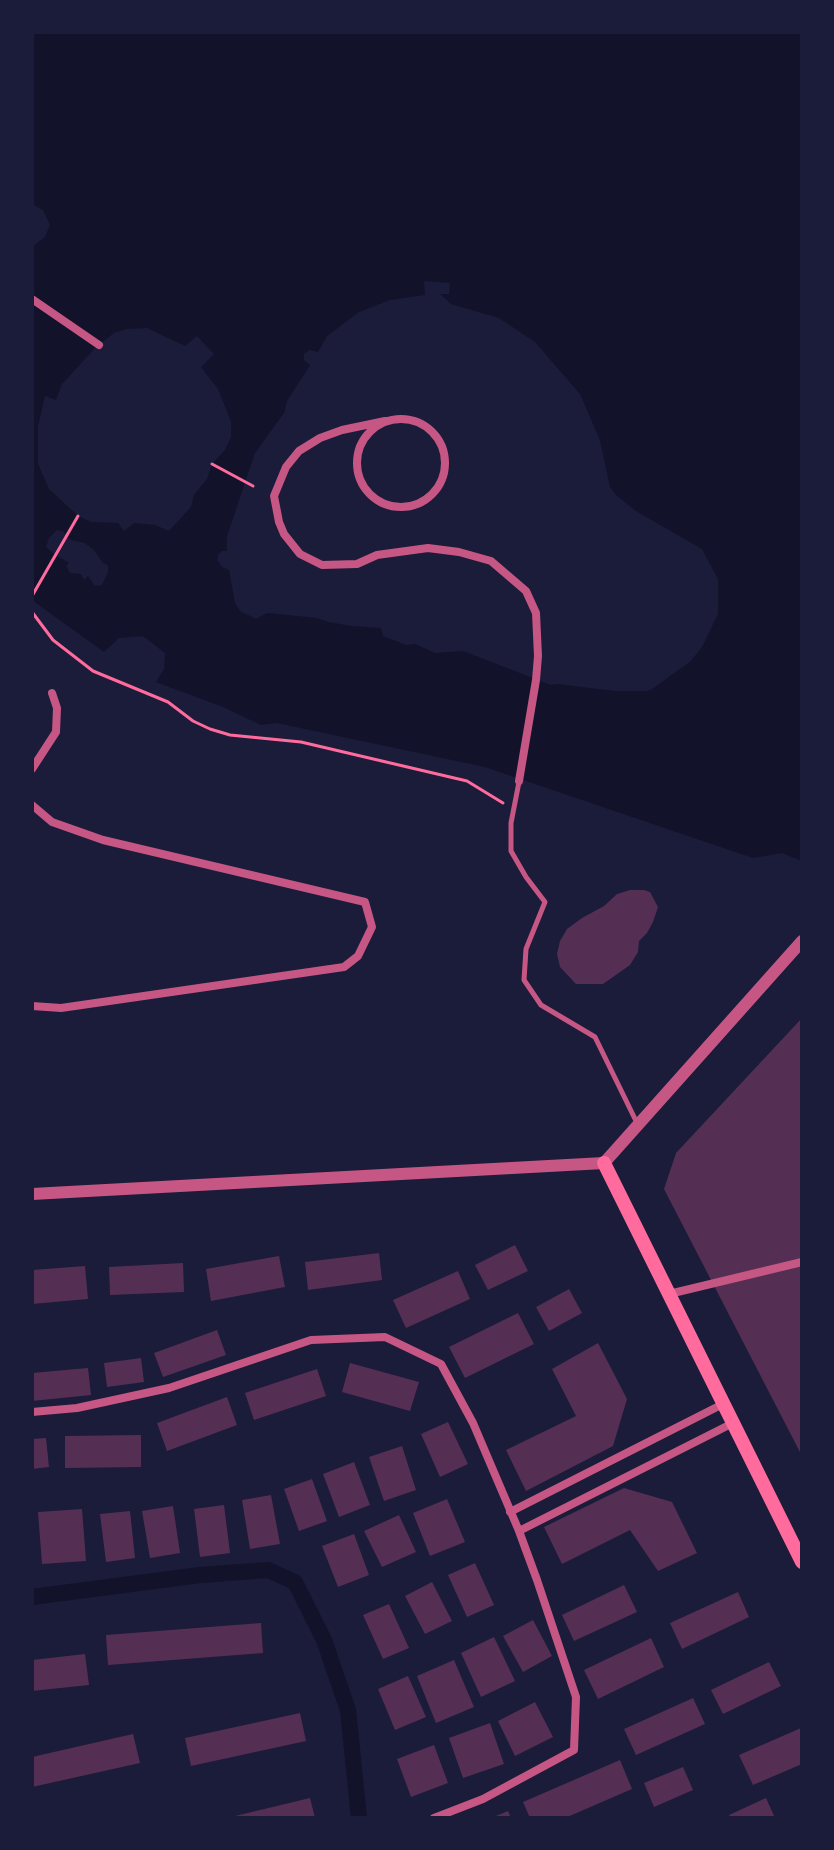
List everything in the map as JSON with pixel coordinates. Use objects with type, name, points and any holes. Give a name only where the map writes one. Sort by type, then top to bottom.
[{"type":"main road","points":[[604,1163],[802,1562]]},
{"type":"street","points":[[32,299],[99,345]]},
{"type":"street","points":[[385,421],[372,429],[357,454],[356,469],[361,483],[370,495],[382,503],[397,507],[411,506],[425,500],[436,490],[445,464],[443,450],[436,437],[426,427],[413,421],[385,421],[342,430],[320,438],[299,451],[286,467],[274,496],[279,522],[284,534],[300,554],[322,565],[357,564],[377,555],[428,548],[491,561],[526,591],[536,613],[538,656],[519,781]]},
{"type":"street","points":[[32,769],[56,732],[57,708],[52,693]]},
{"type":"street","points":[[32,805],[52,822],[103,840],[365,902],[372,927],[358,956],[344,967],[61,1008],[32,1006]]},
{"type":"street","points":[[32,1194],[604,1163],[802,941]]},
{"type":"street","points":[[669,1294],[802,1262]]},
{"type":"street","points":[[32,1412],[77,1408],[169,1388],[311,1340],[385,1337],[441,1364],[473,1423],[519,1531],[576,1697],[574,1750],[483,1799],[434,1818]]},
{"type":"street","points":[[510,1512],[723,1404]]},
{"type":"street","points":[[519,1531],[733,1423]]},
{"type":"lane","points":[[519,781],[511,823],[511,851],[545,902],[526,949],[524,980],[541,1005],[595,1037],[637,1124]]},
{"type":"path","points":[[212,464],[253,486]]},
{"type":"path","points":[[32,596],[78,516]]},
{"type":"path","points":[[32,612],[53,640],[93,671],[168,702],[193,721],[210,729],[230,735],[301,742],[467,781],[513,810]]},
{"type":"shaded area","points":[[32,32],[802,32],[802,861],[782,853],[753,858],[485,767],[277,723],[261,725],[156,682],[164,669],[165,653],[143,636],[119,638],[104,652],[32,600],[32,247],[45,237],[50,225],[43,210],[32,204]],"holes":[[[424,281],[450,283],[449,294],[440,294],[451,304],[499,318],[535,342],[580,394],[600,440],[610,487],[617,496],[636,511],[702,549],[718,579],[718,614],[702,647],[691,661],[652,689],[615,691],[551,685],[463,651],[435,653],[415,644],[406,645],[383,636],[381,628],[267,613],[256,619],[240,611],[235,603],[229,570],[222,567],[218,555],[227,551],[227,536],[255,453],[284,413],[287,401],[310,365],[304,360],[304,354],[309,350],[318,352],[327,336],[359,312],[390,300],[425,295]],[[147,328],[185,346],[197,336],[214,354],[201,367],[218,389],[231,421],[231,437],[194,495],[191,507],[169,531],[155,525],[134,523],[124,531],[118,523],[91,522],[78,516],[49,489],[38,464],[38,426],[45,396],[56,400],[62,384],[95,348],[114,333]],[[57,530],[63,531],[71,540],[85,543],[94,550],[108,565],[102,585],[95,586],[88,576],[84,580],[81,574],[70,573],[66,566],[69,563],[46,547]]]},
{"type":"building","points":[[630,890],[650,892],[658,907],[647,933],[639,941],[638,952],[630,965],[603,984],[576,984],[560,967],[557,954],[560,941],[567,929],[582,918],[604,906],[617,894]]},
{"type":"building","points":[[802,1018],[802,1456],[664,1189],[676,1153]]},
{"type":"building","points":[[515,1245],[528,1271],[488,1290],[475,1265]]},
{"type":"building","points":[[379,1253],[382,1280],[308,1290],[305,1262]]},
{"type":"building","points":[[279,1256],[285,1287],[211,1301],[206,1269]]},
{"type":"building","points":[[183,1263],[184,1292],[110,1295],[109,1267]]},
{"type":"building","points":[[85,1266],[88,1299],[32,1304],[32,1270]]},
{"type":"building","points":[[458,1271],[470,1299],[406,1328],[393,1300]]},
{"type":"building","points":[[569,1289],[582,1313],[549,1331],[536,1307]]},
{"type":"building","points":[[518,1313],[534,1344],[465,1378],[449,1347]]},
{"type":"building","points":[[217,1330],[226,1355],[163,1377],[154,1353]]},
{"type":"building","points":[[598,1343],[627,1399],[613,1446],[526,1491],[506,1450],[576,1416],[552,1369]]},
{"type":"building","points":[[141,1358],[144,1382],[107,1387],[104,1363]]},
{"type":"building","points":[[350,1363],[419,1382],[410,1411],[342,1392]]},
{"type":"building","points":[[88,1368],[91,1395],[32,1401],[32,1373]]},
{"type":"building","points":[[317,1369],[326,1396],[254,1420],[245,1393]]},
{"type":"building","points":[[227,1397],[237,1425],[167,1451],[157,1423]]},
{"type":"building","points":[[448,1422],[468,1464],[440,1477],[421,1434]]},
{"type":"building","points":[[141,1435],[141,1467],[65,1468],[65,1436]]},
{"type":"building","points":[[46,1438],[49,1467],[32,1469],[32,1439]]},
{"type":"building","points":[[402,1446],[416,1490],[384,1501],[369,1457]]},
{"type":"building","points":[[354,1462],[370,1505],[339,1517],[323,1474]]},
{"type":"building","points":[[312,1479],[327,1521],[299,1531],[284,1489]]},
{"type":"building","points":[[624,1488],[672,1502],[697,1553],[658,1571],[630,1530],[562,1564],[544,1527]]},
{"type":"building","points":[[271,1495],[280,1544],[250,1549],[242,1500]]},
{"type":"building","points":[[447,1499],[465,1542],[430,1556],[413,1513]]},
{"type":"building","points":[[224,1505],[230,1553],[200,1557],[194,1509]]},
{"type":"building","points":[[173,1506],[180,1553],[150,1558],[142,1511]]},
{"type":"building","points":[[82,1509],[86,1561],[42,1564],[38,1512]]},
{"type":"building","points":[[130,1511],[135,1558],[106,1562],[100,1514]]},
{"type":"building","points":[[399,1515],[416,1552],[382,1567],[364,1531]]},
{"type":"building","points":[[354,1534],[369,1575],[338,1587],[322,1546]]},
{"type":"building","points":[[475,1563],[494,1605],[467,1617],[448,1575]]},
{"type":"building","points":[[432,1582],[452,1621],[425,1634],[405,1596]]},
{"type":"building","points":[[624,1585],[637,1612],[574,1641],[562,1615]]},
{"type":"building","points":[[738,1592],[749,1617],[682,1649],[670,1623]]},
{"type":"building","points":[[389,1604],[409,1648],[383,1659],[363,1615]]},
{"type":"building","points":[[533,1620],[552,1656],[523,1672],[503,1636]]},
{"type":"building","points":[[261,1623],[263,1653],[108,1665],[106,1635]]},
{"type":"building","points":[[494,1637],[515,1681],[481,1697],[461,1653]]},
{"type":"building","points":[[651,1638],[664,1667],[598,1699],[584,1670]]},
{"type":"building","points":[[85,1654],[89,1685],[32,1691],[32,1660]]},
{"type":"building","points":[[454,1660],[474,1707],[436,1723],[417,1676]]},
{"type":"building","points":[[769,1662],[781,1686],[723,1714],[711,1690]]},
{"type":"building","points":[[408,1676],[426,1717],[395,1730],[378,1689]]},
{"type":"building","points":[[693,1698],[705,1724],[636,1755],[624,1729]]},
{"type":"building","points":[[535,1702],[553,1737],[515,1756],[498,1721]]},
{"type":"building","points":[[300,1713],[306,1741],[191,1766],[185,1738]]},
{"type":"building","points":[[490,1723],[504,1764],[463,1778],[449,1738]]},
{"type":"building","points":[[801,1728],[802,1764],[753,1785],[739,1755]]},
{"type":"building","points":[[133,1734],[140,1763],[32,1787],[32,1757]]},
{"type":"building","points":[[434,1745],[448,1783],[411,1797],[397,1759]]},
{"type":"building","points":[[620,1760],[632,1789],[565,1818],[530,1818],[523,1802]]},
{"type":"building","points":[[683,1767],[693,1790],[654,1807],[644,1783]]},
{"type":"building","points":[[310,1798],[315,1818],[231,1818],[231,1817]]},
{"type":"building","points":[[766,1798],[775,1818],[731,1818],[729,1815]]},
{"type":"building","points":[[508,1811],[511,1818],[491,1818]]},
{"type":"waterway","points":[[32,1597],[200,1575],[268,1570],[295,1582],[324,1640],[348,1710],[359,1818]]}]
